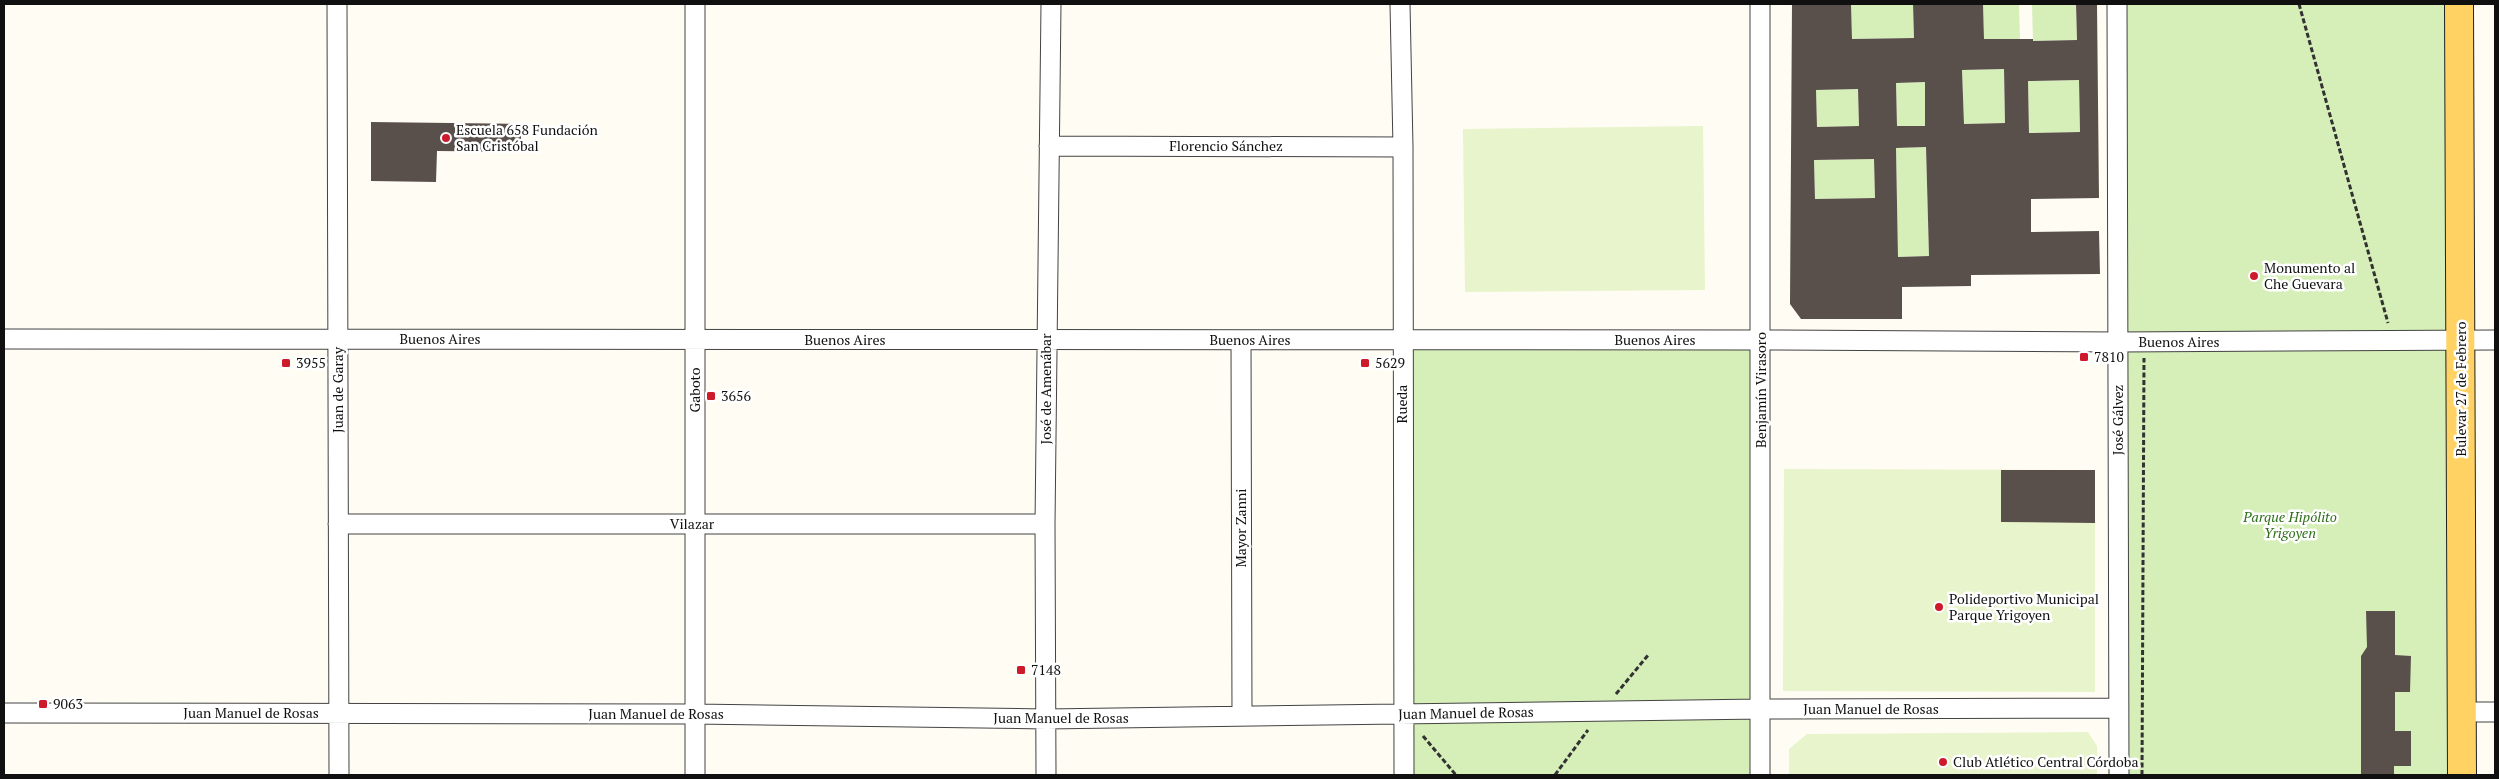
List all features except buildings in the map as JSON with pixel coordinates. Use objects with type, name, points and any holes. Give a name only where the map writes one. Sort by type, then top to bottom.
[{"type":"main road","name":"Bulevar 27 de Febrero","points":[[2459,4],[2462,775]]},
{"type":"street","name":"Juan de Garay","points":[[337,4],[339,775]]},
{"type":"street","name":"Gaboto","points":[[695,4],[695,775]]},
{"type":"street","name":"José de Amenábar","points":[[1046,775],[1045,524],[1050,4]]},
{"type":"street","name":"Rueda","points":[[1400,4],[1403,147],[1404,775]]},
{"type":"street","name":"Benjamín Virasoro","points":[[1760,4],[1760,775]]},
{"type":"street","name":"José Gálvez","points":[[2117,4],[2119,775]]},
{"type":"street","name":"Florencio Sánchez","points":[[1049,146],[1403,147]]},
{"type":"street","name":"Buenos Aires","points":[[4,339],[2118,342],[2495,340]]},
{"type":"street","name":"Mayor Zanni","points":[[1241,340],[1242,716]]},
{"type":"street","name":"Vilazar","points":[[338,524],[1045,524]]},
{"type":"street","name":"Juan Manuel de Rosas","points":[[4,713],[695,714],[1046,719],[1761,709],[2118,708]]},
{"type":"street","points":[[2462,712],[2495,712]]},
{"type":"path","points":[[2299,4],[2393,341]]},
{"type":"path","points":[[2142,775],[2144,342]]},
{"type":"path","points":[[1404,714],[1456,775]]},
{"type":"green space","points":[[1851,4],[1913,4],[1914,38],[1852,39]]},
{"type":"green space","points":[[1983,4],[2019,4],[2020,39],[1984,39]]},
{"type":"green space","points":[[2032,4],[2076,4],[2077,40],[2033,41]]},
{"type":"green space","name":"Parque Hipólito Yrigoyen","points":[[2117,4],[2459,4],[2462,775],[2119,775]]},
{"type":"green space","points":[[2004,69],[2005,123],[1964,124],[1962,70]]},
{"type":"green space","points":[[2079,80],[2080,132],[2029,133],[2028,81]]},
{"type":"green space","points":[[1925,82],[1925,126],[1897,126],[1896,83]]},
{"type":"green space","points":[[1858,89],[1859,126],[1817,127],[1816,90]]},
{"type":"green space","points":[[1703,126],[1705,290],[1465,292],[1463,129]]},
{"type":"green space","points":[[1926,147],[1929,256],[1898,257],[1896,148]]},
{"type":"green space","points":[[1874,159],[1875,198],[1815,199],[1814,160]]},
{"type":"green space","points":[[1402,340],[1761,340],[1760,775],[1404,775]]},
{"type":"green space","name":"Polideportivo Municipal Parque Yrigoyen","points":[[1784,469],[2095,470],[2095,692],[1783,691]]},
{"type":"green space","name":"Club Atlético Central Córdoba","points":[[2088,732],[2097,746],[2097,775],[1789,775],[1789,749],[1807,734]]},
{"type":"place","name":"Escuela 658 Fundación San Cristóbal","points":[[446,138]]},
{"type":"place","name":"Monumento al Che Guevara","points":[[2254,276]]},
{"type":"place","name":"7810","points":[[2084,357]]},
{"type":"place","name":"3955","points":[[286,363]]},
{"type":"place","name":"5629","points":[[1365,363]]},
{"type":"place","name":"3656","points":[[711,396]]},
{"type":"place","name":"Polideportivo Municipal Parque Yrigoyen","points":[[1939,607]]},
{"type":"place","name":"7148","points":[[1021,670]]},
{"type":"place","name":"9063","points":[[43,704]]},
{"type":"place","name":"Club Atlético Central Córdoba","points":[[1943,762]]}]
